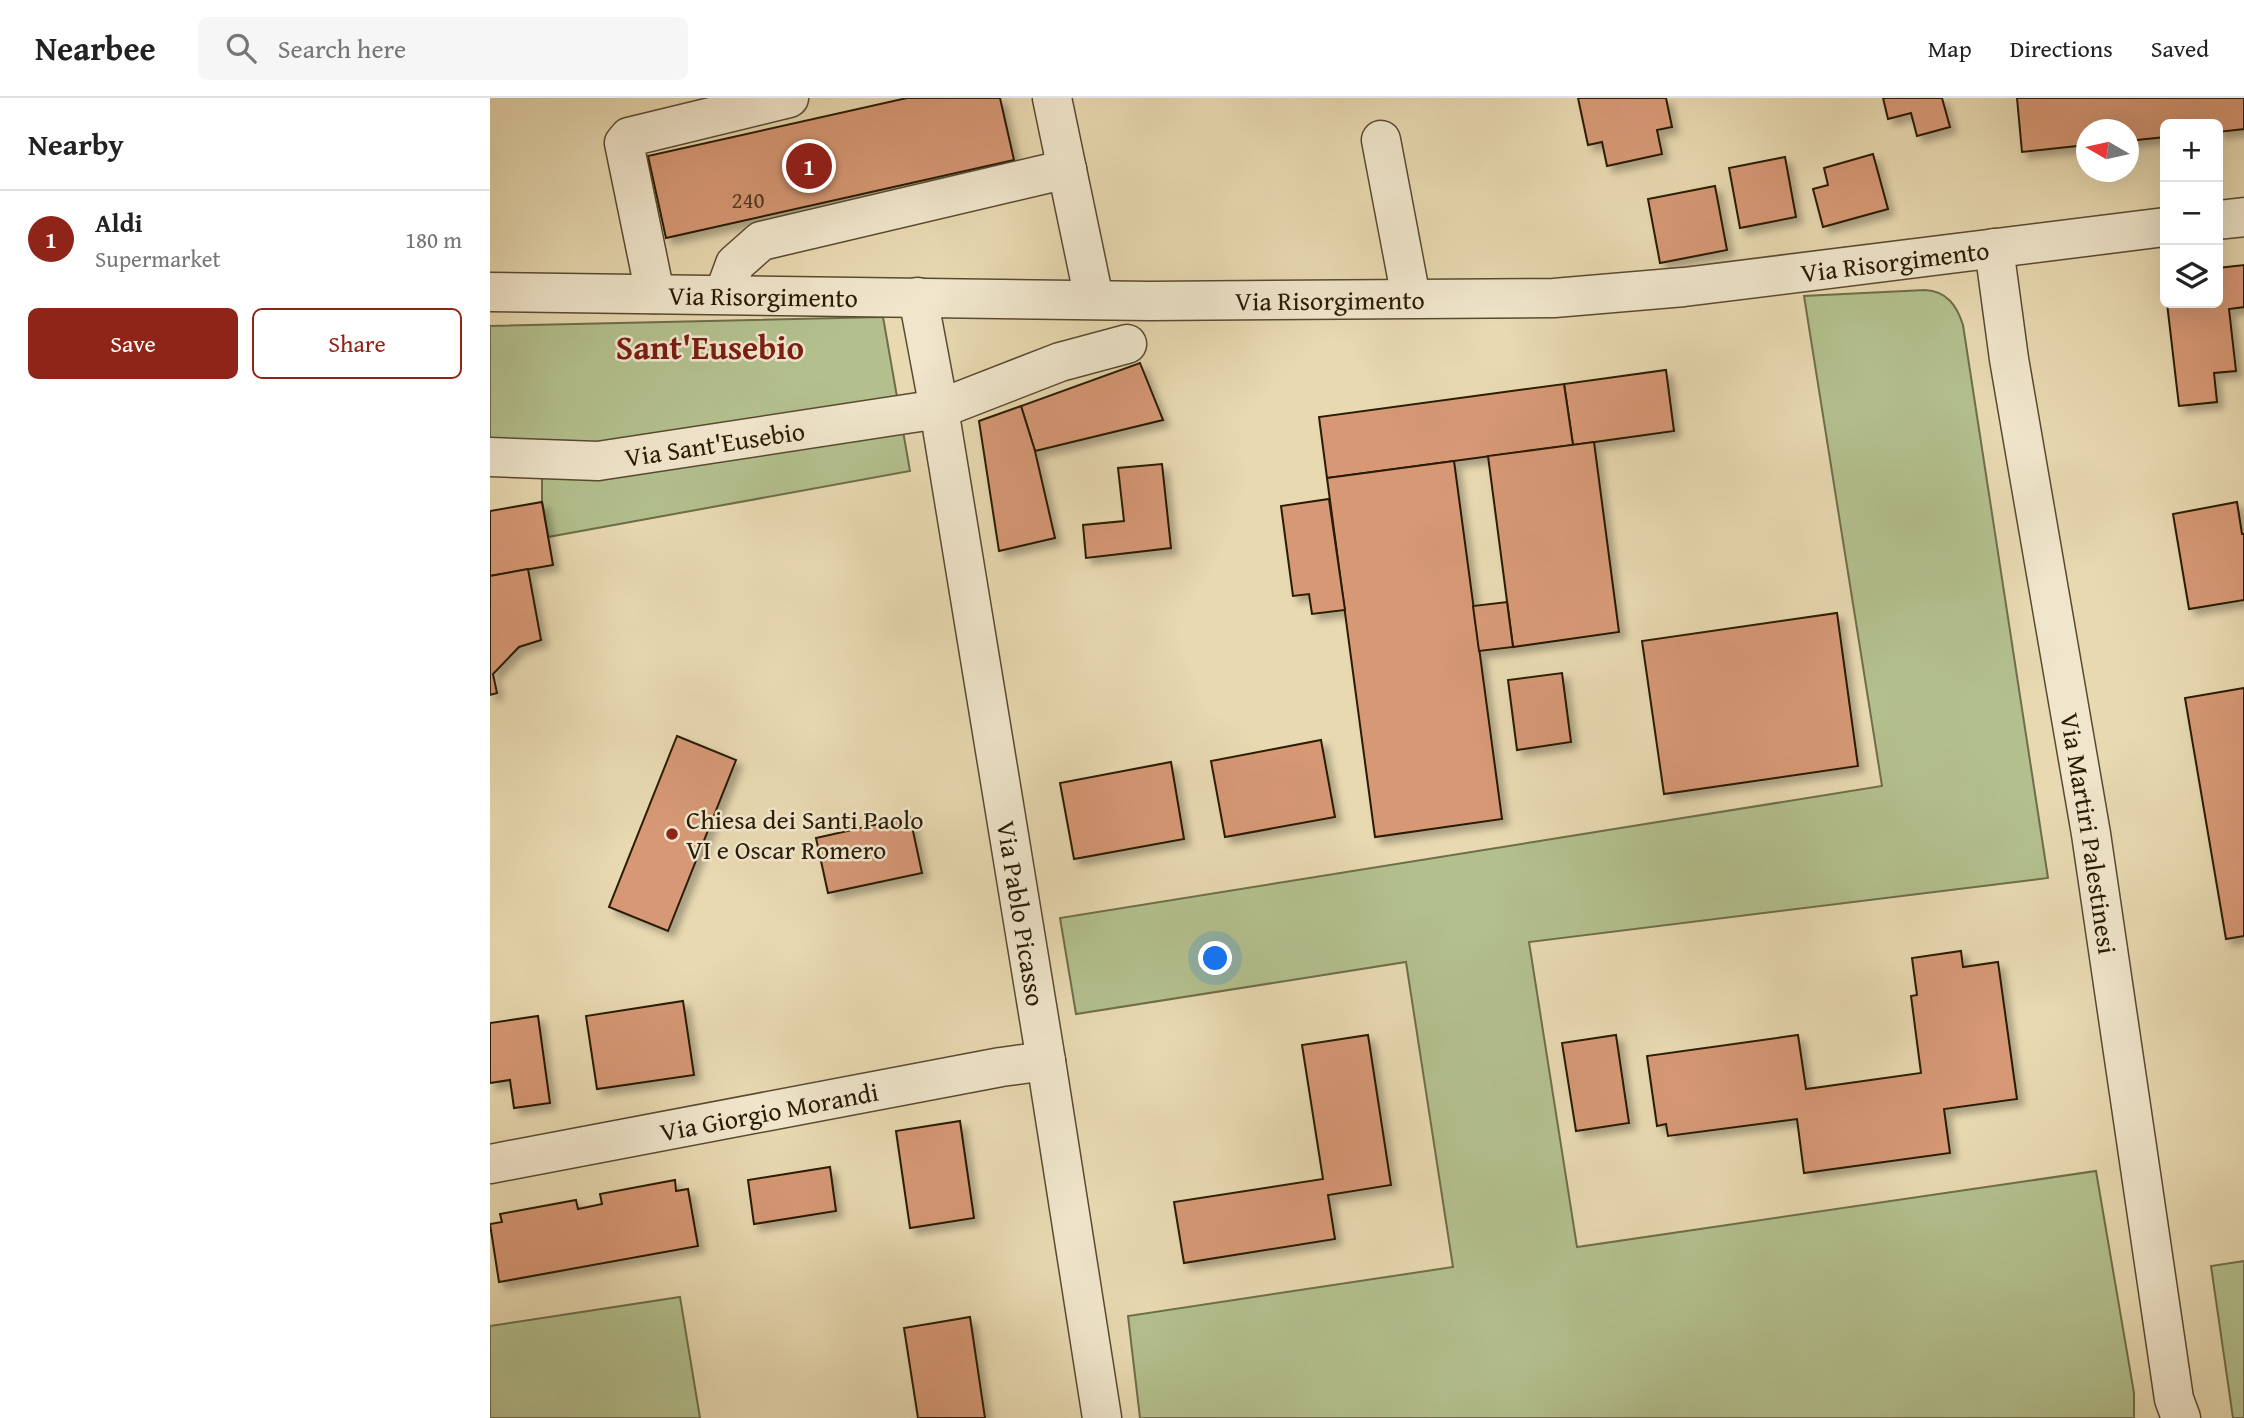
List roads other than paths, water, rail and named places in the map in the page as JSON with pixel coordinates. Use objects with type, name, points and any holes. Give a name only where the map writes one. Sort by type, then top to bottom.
[{"type":"street","points":[[655,294],[624,143],[629,137],[789,98]]},
{"type":"street","points":[[1052,98],[1094,299]]},
{"type":"street","points":[[1381,139],[1411,298]]},
{"type":"street","points":[[724,294],[734,264],[761,241],[1067,169]]},
{"type":"street","points":[[2223,219],[2244,217]]},
{"type":"street","name":"Via Risorgimento","points":[[490,292],[1228,300],[1554,298],[1633,292],[2160,228]]},
{"type":"street","name":"Via Martiri Palestinesi","points":[[1994,248],[2009,359],[2091,834],[2174,1399],[2181,1418]]},
{"type":"street","points":[[918,297],[939,409]]},
{"type":"street","name":"Via Sant'Eusebio","points":[[490,457],[598,461],[939,409],[1060,362],[1127,344]]},
{"type":"street","name":"Via Pablo Picasso","points":[[939,409],[1102,1418]]},
{"type":"street","name":"Via Giorgio Morandi","points":[[490,1164],[1046,1061]]},
{"type":"place","name":"Aldi","points":[[809,166]]},
{"type":"place","name":"Chiesa dei Santi Paolo VI e Oscar Romero","points":[[672,834]]},
{"type":"district","name":"Sant'Eusebio","points":[[710,347]]}]
